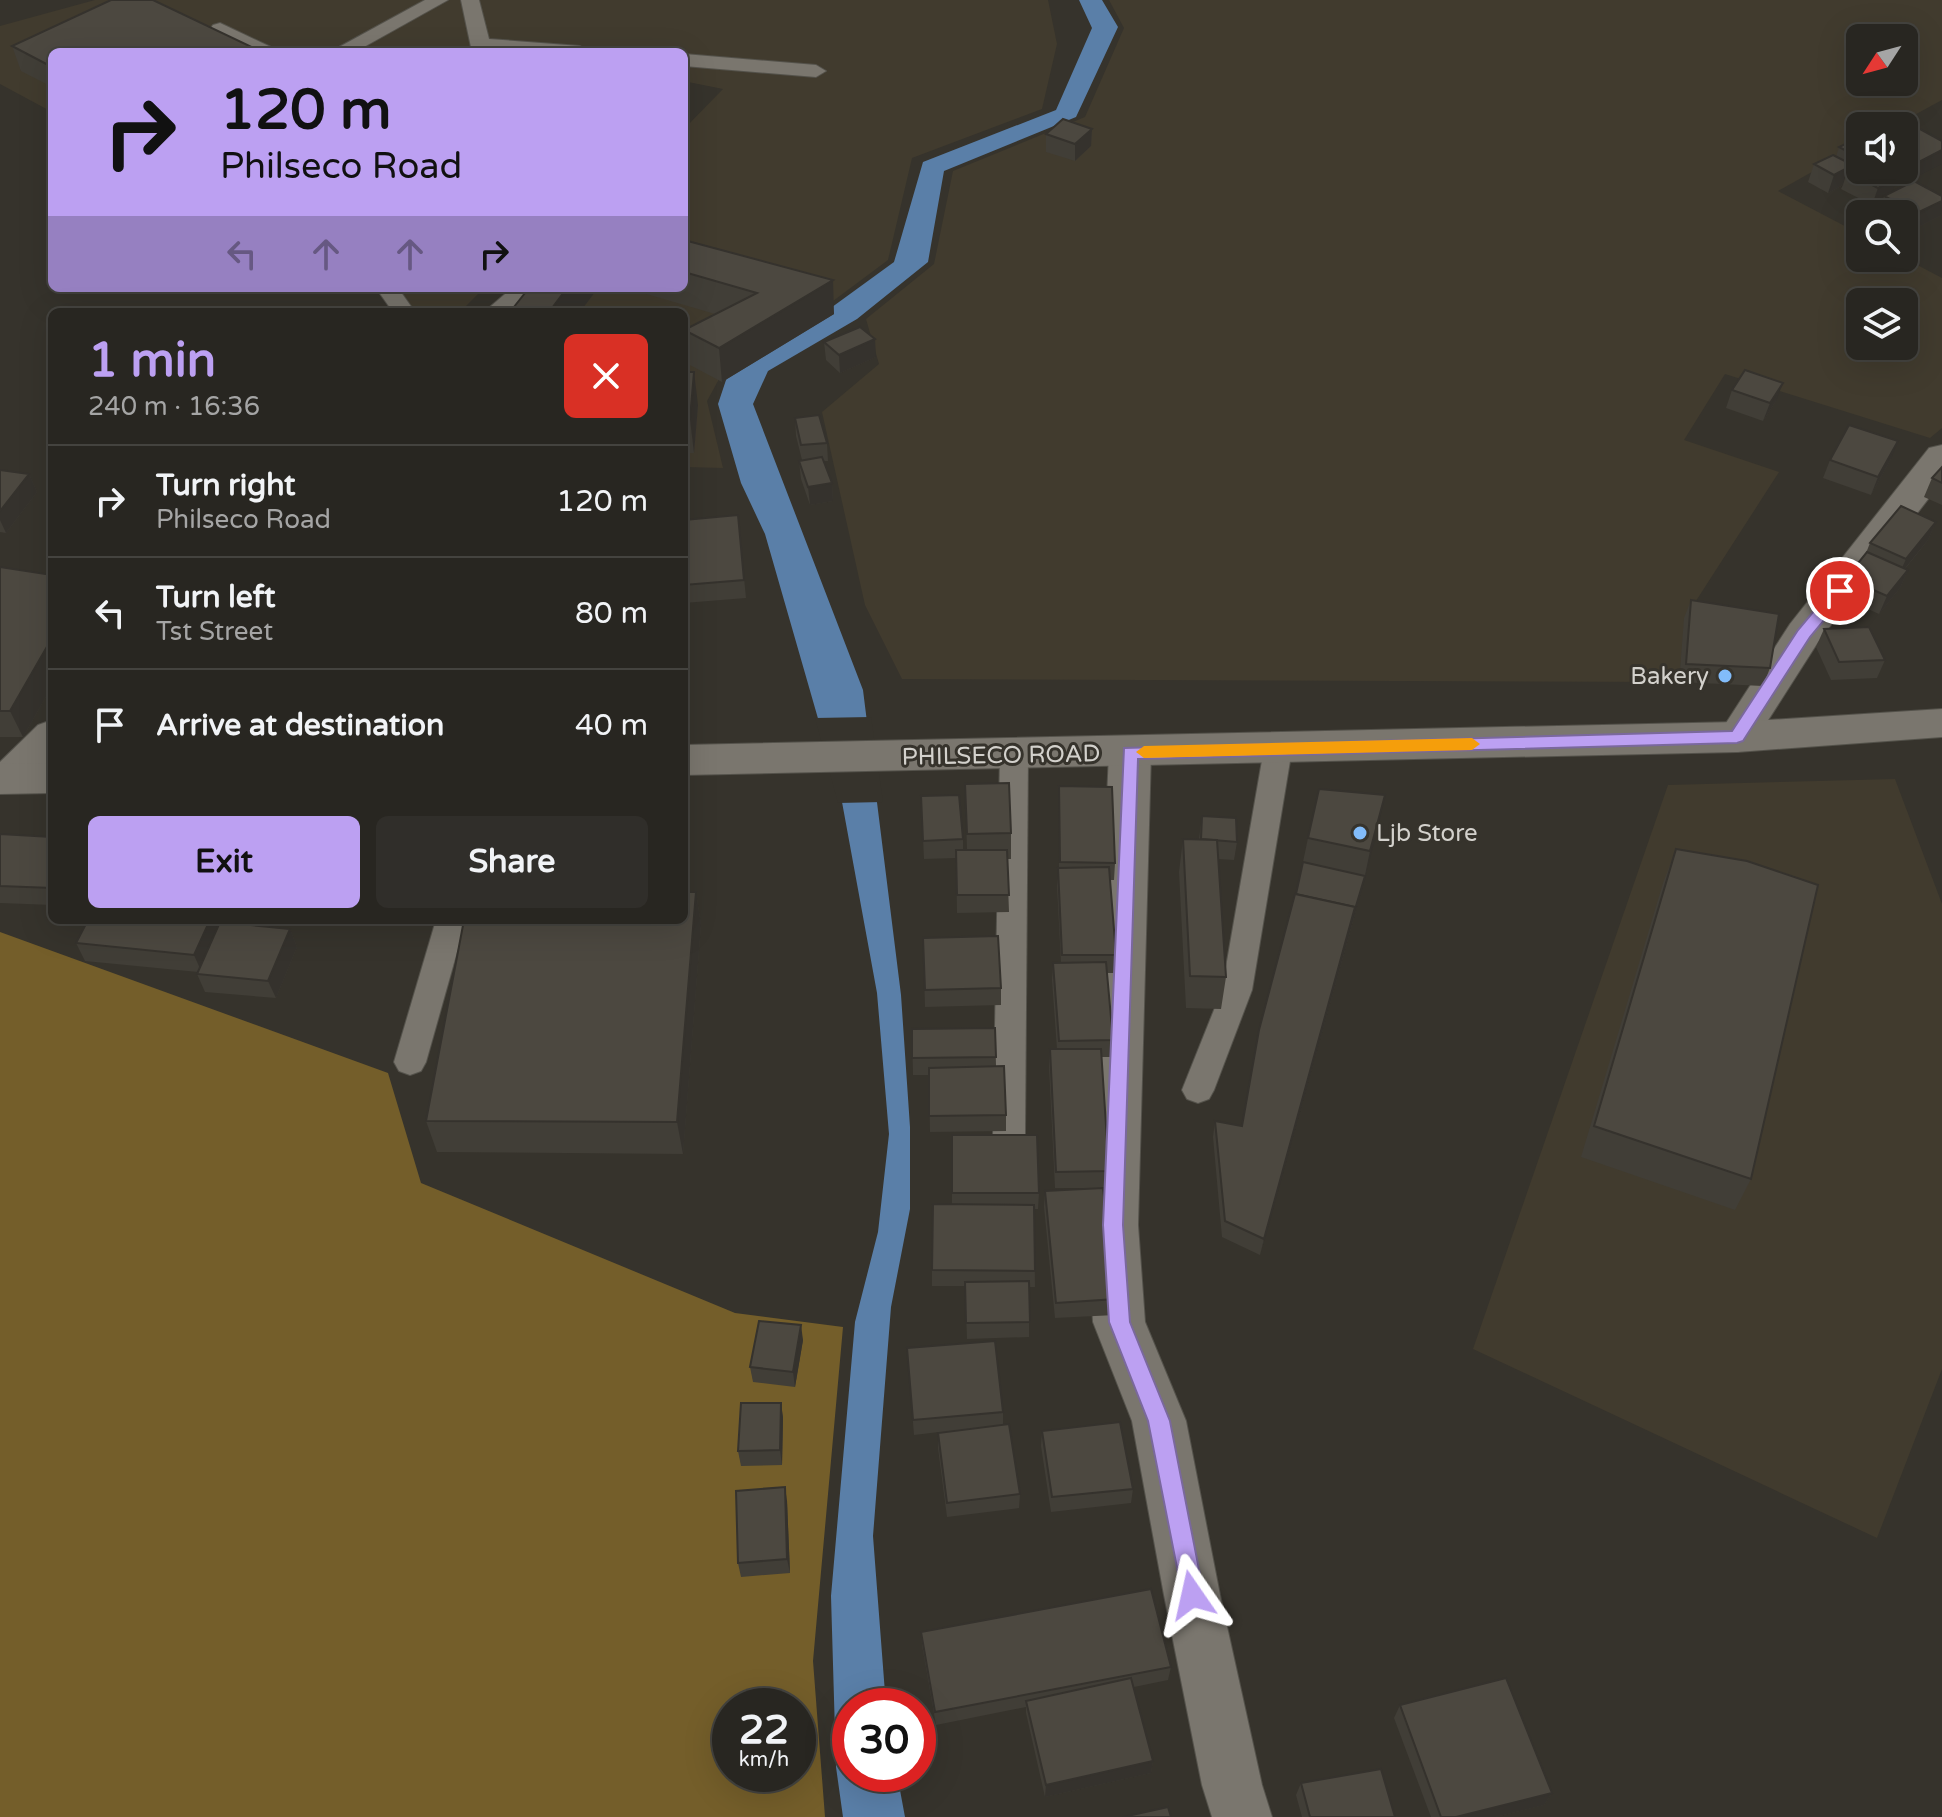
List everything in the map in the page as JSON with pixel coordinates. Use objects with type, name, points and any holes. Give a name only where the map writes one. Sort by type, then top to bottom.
[{"type":"street","points":[[506,308],[528,292]]},
{"type":"street","points":[[1737,737],[1804,633],[1942,456]]},
{"type":"street","name":"PHILSECO ROAD","points":[[688,760],[1130,753],[1737,737],[1942,723]]},
{"type":"street","points":[[4,779],[48,739]]},
{"type":"street","points":[[1130,753],[1113,1225],[1119,1322],[1159,1421],[1195,1609],[1232,1785],[1242,1817]]},
{"type":"street","points":[[4,779],[48,778]]},
{"type":"lane","points":[[348,48],[439,0]]},
{"type":"lane","points":[[470,0],[482,48]]},
{"type":"lane","points":[[220,29],[258,48]]},
{"type":"lane","points":[[688,60],[816,71]]},
{"type":"lane","points":[[1198,1090],[1237,990],[1278,749]]},
{"type":"lane","points":[[1009,1136],[1014,754]]},
{"type":"lane","points":[[410,1062],[450,924]]},
{"type":"shaded area","points":[[95,0],[1048,0],[1057,44],[1042,109],[912,158],[888,260],[829,304],[724,370],[707,401],[723,468],[688,467],[688,308],[510,308],[526,292],[688,292],[688,125],[723,89],[688,82],[688,48],[48,48],[48,110],[0,84],[0,26]]},
{"type":"shaded area","points":[[1109,0],[1942,0],[1942,100],[1918,113],[1846,112],[1846,153],[1778,191],[1846,227],[1846,272],[1918,272],[1918,265],[1942,278],[1942,428],[1930,438],[1725,374],[1684,440],[1779,472],[1685,618],[1679,682],[902,679],[865,605],[822,412],[879,364],[866,319],[934,264],[953,171],[1085,117],[1124,28]]},
{"type":"shaded area","points":[[386,292],[480,292],[464,308],[416,308]]},
{"type":"shaded area","points":[[1895,779],[1942,904],[1942,1369],[1877,1538],[1473,1349],[1668,785]]},
{"type":"shaded area","points":[[0,932],[388,1073],[421,1183],[735,1313],[843,1327],[813,1661],[815,1688],[712,1688],[712,1792],[816,1792],[816,1700],[825,1817],[0,1817]]},
{"type":"water","points":[[1079,0],[1102,0],[1118,27],[1076,117],[944,171],[928,262],[857,319],[768,371],[753,404],[863,690],[901,995],[910,1127],[910,1209],[891,1307],[873,1536],[885,1688],[834,1688],[831,1596],[855,1322],[878,1232],[889,1134],[877,993],[842,802],[765,534],[741,483],[718,404],[731,365],[828,310],[894,262],[923,162],[1056,110],[1092,28]]},
{"type":"water","points":[[840,1792],[900,1792],[905,1817],[843,1817]]},
{"type":"pier","points":[[871,717],[883,802],[838,803],[815,718]]},
{"type":"building","points":[[111,0],[153,0],[254,48],[48,48],[48,65],[12,46]]},
{"type":"building","points":[[1063,119],[1092,129],[1075,144],[1046,134]]},
{"type":"building","points":[[1918,130],[1942,141],[1942,150],[1919,162],[1918,161]]},
{"type":"building","points":[[1833,155],[1846,162],[1846,169],[1834,175],[1814,164]]},
{"type":"building","points":[[1918,183],[1942,196],[1942,201],[1918,213],[1918,200],[1892,200],[1884,196],[1908,184]]},
{"type":"building","points":[[688,241],[833,280],[719,348],[688,332],[688,328],[757,293],[688,273]]},
{"type":"building","points":[[526,292],[564,292],[552,308],[513,308]]},
{"type":"building","points":[[860,327],[875,339],[839,355],[824,342]]},
{"type":"building","points":[[1745,370],[1783,383],[1770,403],[1732,390]]},
{"type":"building","points":[[688,372],[694,372],[690,419]]},
{"type":"building","points":[[819,415],[827,443],[801,445],[795,418]]},
{"type":"building","points":[[1849,425],[1898,441],[1878,477],[1830,460]]},
{"type":"building","points":[[822,457],[832,483],[808,487],[799,461]]},
{"type":"building","points":[[1942,467],[1942,483],[1932,478]]},
{"type":"building","points":[[0,470],[29,474],[0,511]]},
{"type":"building","points":[[1901,506],[1936,522],[1906,559],[1870,543]]},
{"type":"building","points":[[738,515],[744,580],[688,585],[688,520]]},
{"type":"building","points":[[1867,552],[1908,570],[1887,596],[1846,578]]},
{"type":"building","points":[[0,567],[48,574],[48,645],[10,711],[0,711]]},
{"type":"building","points":[[1691,600],[1779,614],[1770,668],[1686,664]]},
{"type":"building","points":[[1869,627],[1885,660],[1839,662],[1824,629]]},
{"type":"building","points":[[1009,783],[1011,833],[967,834],[965,784]]},
{"type":"building","points":[[1059,786],[1112,787],[1115,863],[1060,862]]},
{"type":"building","points":[[1319,789],[1385,795],[1370,851],[1308,838]]},
{"type":"building","points":[[959,795],[963,839],[923,841],[921,796]]},
{"type":"building","points":[[1202,816],[1236,818],[1237,842],[1201,839]]},
{"type":"building","points":[[0,834],[48,837],[48,888],[0,886]]},
{"type":"building","points":[[1183,839],[1217,840],[1226,977],[1190,976]]},
{"type":"building","points":[[1676,849],[1747,861],[1818,885],[1751,1179],[1594,1126]]},
{"type":"building","points":[[956,850],[1007,850],[1009,895],[957,895]]},
{"type":"building","points":[[1303,862],[1365,876],[1353,916],[1355,907],[1296,894]]},
{"type":"building","points":[[1109,867],[1116,955],[1062,955],[1058,868]]},
{"type":"building","points":[[688,892],[696,892],[677,1122],[426,1121],[463,924],[688,924]]},
{"type":"building","points":[[1295,894],[1355,907],[1264,1239],[1225,1221],[1215,1121],[1242,1126],[1259,1030]]},
{"type":"building","points":[[86,924],[208,924],[194,955],[76,943]]},
{"type":"building","points":[[219,924],[290,929],[268,981],[197,974]]},
{"type":"building","points":[[998,936],[1001,988],[925,990],[923,938]]},
{"type":"building","points":[[1106,962],[1113,1040],[1059,1041],[1053,963]]},
{"type":"building","points":[[995,1028],[996,1057],[912,1058],[912,1029]]},
{"type":"building","points":[[1050,1049],[1101,1049],[1109,1171],[1056,1172]]},
{"type":"building","points":[[1004,1066],[1006,1115],[929,1116],[929,1068]]},
{"type":"building","points":[[952,1135],[1037,1135],[1039,1193],[952,1193]]},
{"type":"building","points":[[1103,1188],[1116,1299],[1056,1303],[1045,1191]]},
{"type":"building","points":[[933,1204],[1034,1205],[1035,1271],[932,1270]]},
{"type":"building","points":[[1029,1281],[1030,1322],[966,1323],[965,1282]]},
{"type":"building","points":[[759,1321],[801,1325],[793,1372],[750,1367]]},
{"type":"building","points":[[995,1341],[1003,1412],[913,1420],[907,1348]]},
{"type":"building","points":[[741,1403],[781,1403],[780,1450],[738,1451]]},
{"type":"building","points":[[1120,1422],[1133,1489],[1052,1497],[1042,1431]]},
{"type":"building","points":[[1009,1424],[1020,1494],[947,1503],[938,1433]]},
{"type":"building","points":[[785,1487],[787,1559],[738,1563],[736,1491]]},
{"type":"building","points":[[1151,1589],[1171,1667],[936,1712],[936,1688],[931,1688],[921,1632]]},
{"type":"building","points":[[1131,1678],[1153,1761],[1046,1785],[1026,1701]]},
{"type":"building","points":[[1506,1678],[1552,1793],[1456,1817],[1441,1817],[1400,1705]]},
{"type":"building","points":[[1381,1769],[1395,1817],[1310,1817],[1301,1783]]},
{"type":"building","points":[[1168,1807],[1171,1817],[1123,1817]]},
{"type":"slow traffic","points":[[1144,752],[1472,744]]},
{"type":"place","name":"Bakery","points":[[1725,676]]},
{"type":"place","name":"Ljb Store","points":[[1360,833]]},
{"type":"route","points":[[1192,1595],[1159,1421],[1119,1322],[1113,1225],[1130,753],[1737,737],[1804,633],[1840,591]]}]
